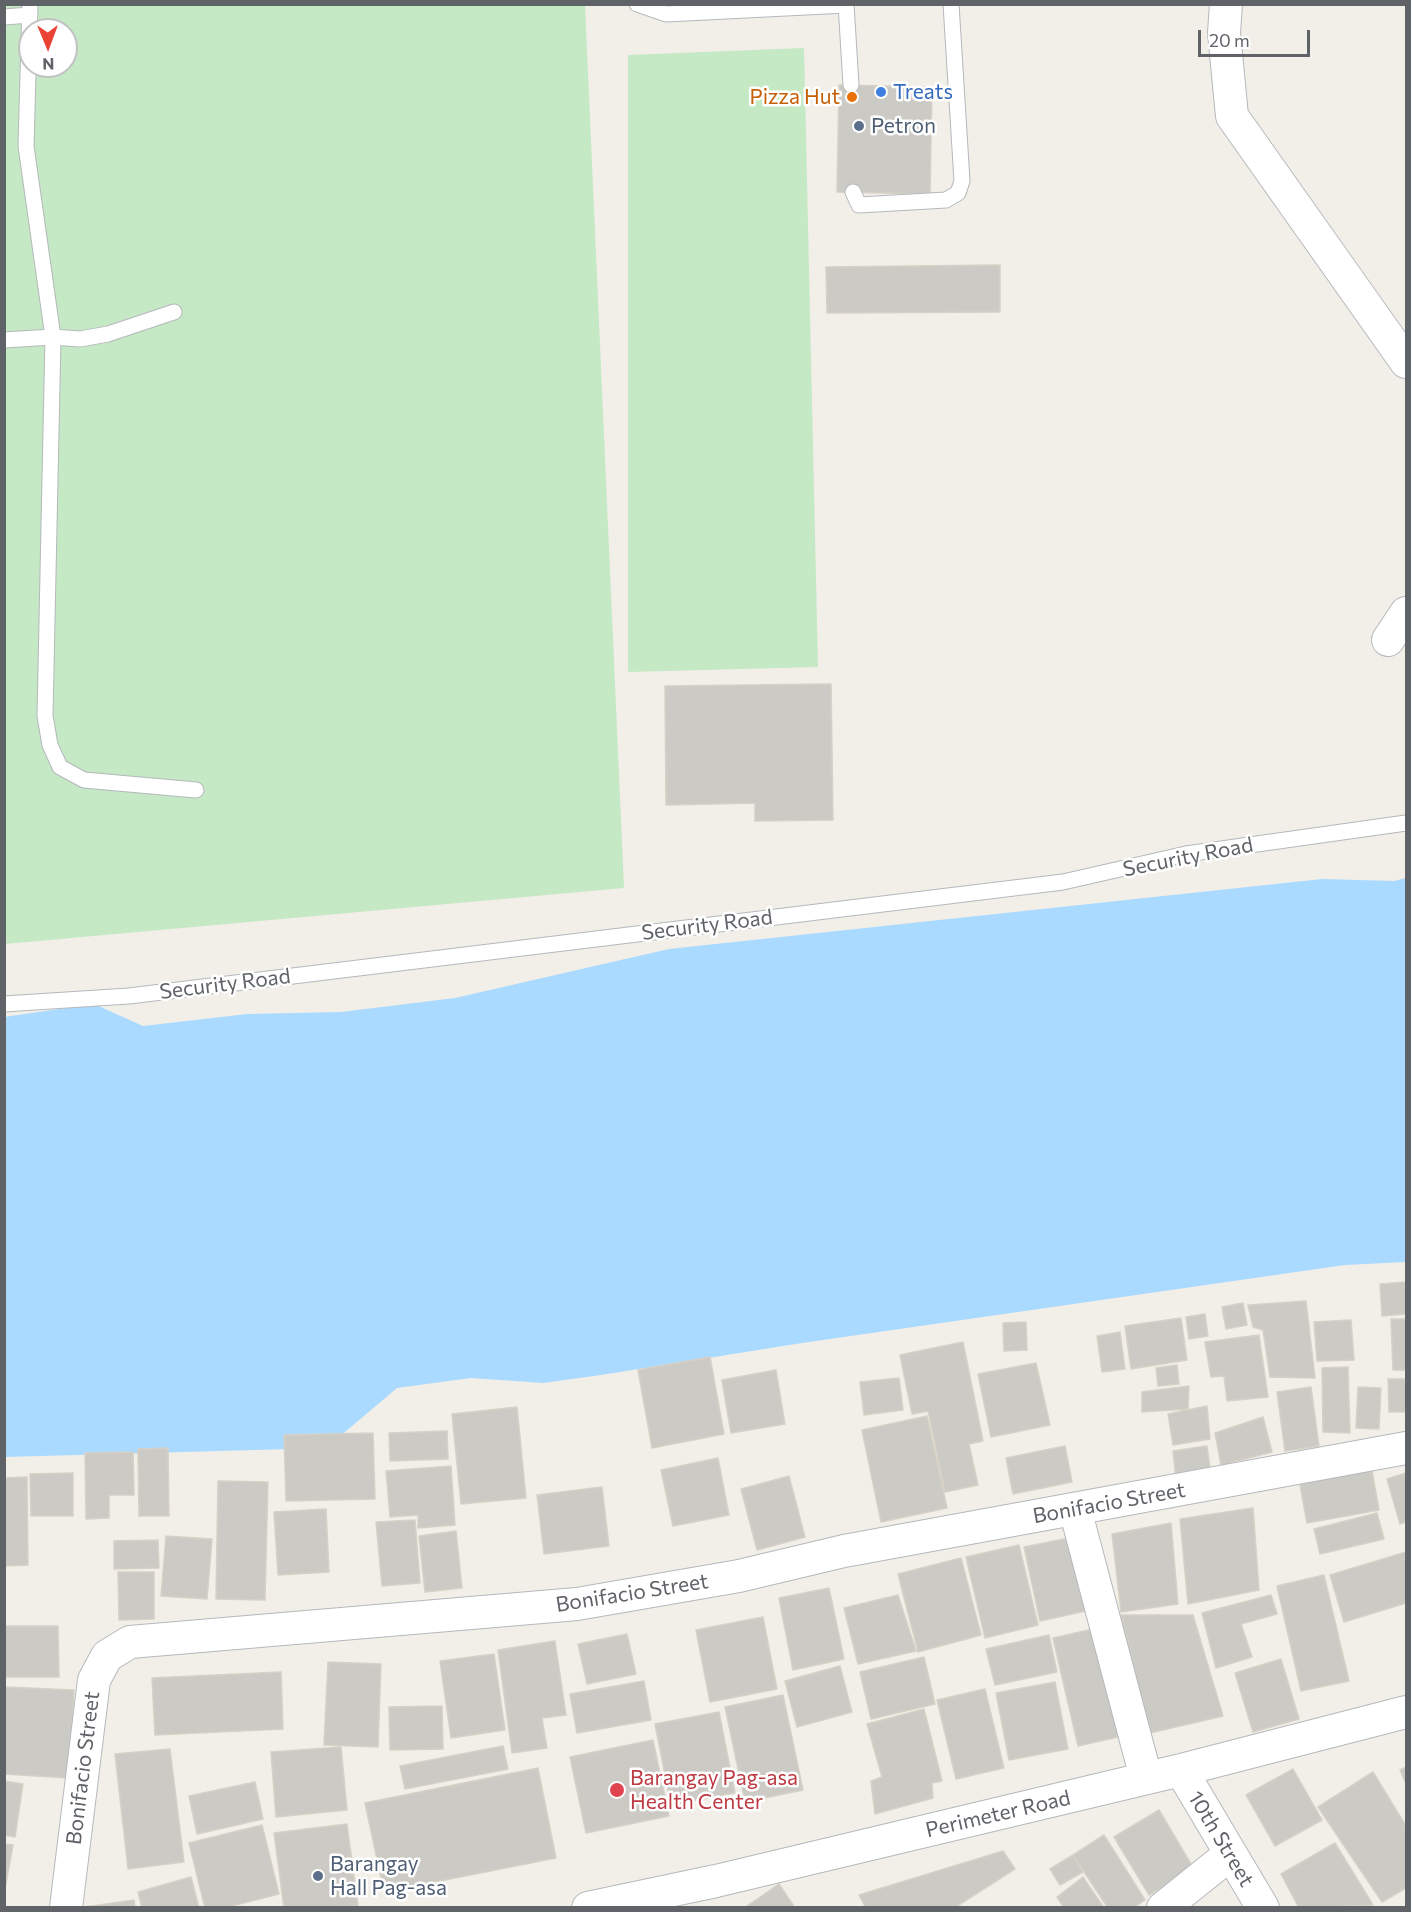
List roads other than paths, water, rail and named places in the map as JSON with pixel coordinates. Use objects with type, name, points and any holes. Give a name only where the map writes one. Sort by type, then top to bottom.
[{"type":"street","points":[[1226,4],[1224,33],[1232,116],[1407,362]]},
{"type":"street","points":[[1388,640],[1407,613]]},
{"type":"street","name":"Bonifacio Street","points":[[66,1908],[94,1680],[107,1656],[130,1642],[577,1604],[739,1576],[844,1551],[1407,1448]]},
{"type":"street","points":[[1075,1509],[1146,1778]]},
{"type":"street","name":"Perimeter Road","points":[[588,1908],[716,1881],[1181,1770],[1407,1712]]},
{"type":"street","name":"10th Street","points":[[1181,1770],[1229,1855],[1263,1908]]},
{"type":"street","points":[[1163,1908],[1229,1855]]},
{"type":"street","points":[[686,1908],[716,1881]]},
{"type":"lane","points":[[637,4],[666,14],[846,5],[851,85]]},
{"type":"lane","points":[[853,192],[859,206],[946,200],[958,193],[962,181],[951,4]]},
{"type":"lane","points":[[4,17],[30,10],[26,146],[53,337],[45,716],[50,745],[60,767],[84,780],[196,790]]},
{"type":"lane","points":[[4,340],[53,337],[80,339],[108,334],[174,312]]},
{"type":"lane","name":"Security Road","points":[[4,1004],[141,994],[1063,882],[1186,854],[1407,823]]},
{"type":"water","points":[[1406,878],[1406,1262],[1345,1265],[802,1343],[543,1383],[471,1378],[397,1388],[326,1448],[5,1457],[4,1017],[94,1004],[143,1026],[247,1014],[341,1012],[455,998],[669,949],[1322,879],[1394,881]]},
{"type":"place","name":"Treats","points":[[881,92]]},
{"type":"place","name":"Pizza Hut","points":[[852,97]]},
{"type":"place","name":"Petron","points":[[859,126]]},
{"type":"place","name":"Barangay Pag-asa Health Center","points":[[617,1790]]},
{"type":"place","name":"Barangay Hall Pag-asa","points":[[318,1876]]}]
